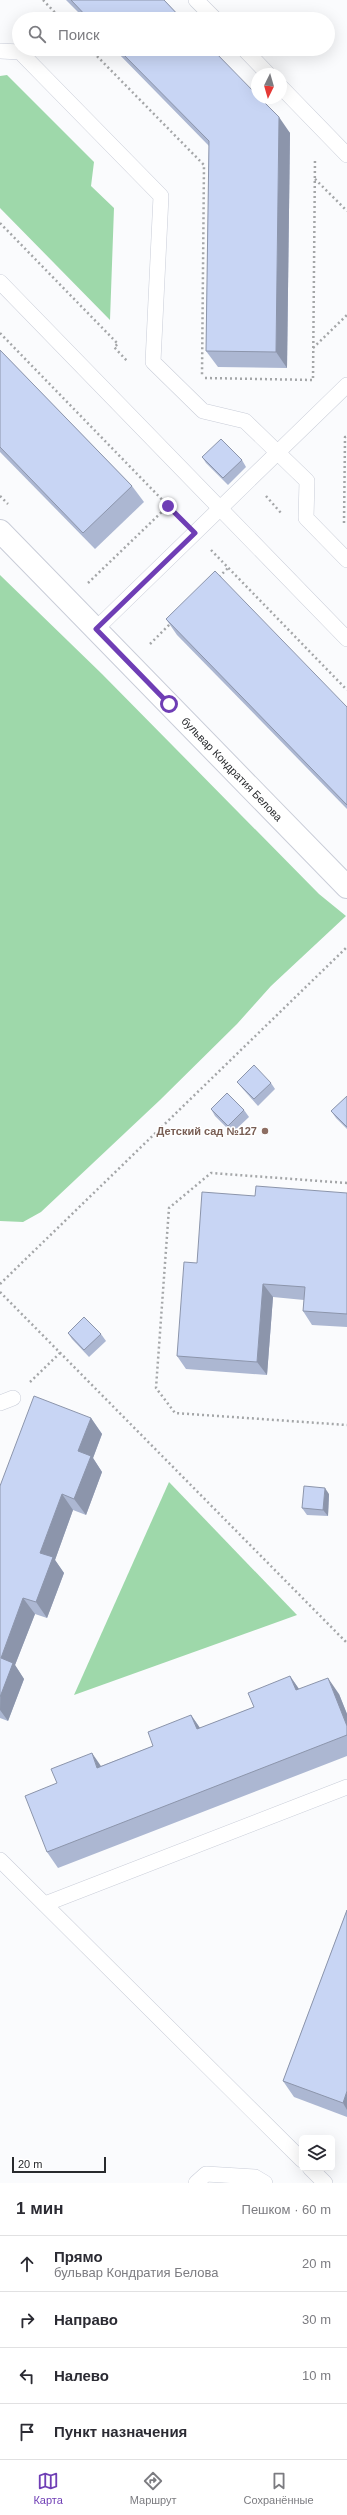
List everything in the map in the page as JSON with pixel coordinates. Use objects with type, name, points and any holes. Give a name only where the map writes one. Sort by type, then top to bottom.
[{"type":"street","name":"бульвар Кондратия Белова","points":[[0,531],[347,887]]},
{"type":"lane","points":[[196,0],[208,12]]},
{"type":"lane","points":[[0,51],[12,52]]},
{"type":"lane","points":[[24,56],[161,196],[153,362],[203,411],[245,421],[307,481],[306,518],[347,560]]},
{"type":"lane","points":[[251,56],[262,68]]},
{"type":"lane","points":[[287,93],[347,156]]},
{"type":"lane","points":[[0,282],[347,639]]},
{"type":"lane","points":[[96,629],[347,385]]},
{"type":"lane","points":[[45,1904],[347,1787]]},
{"type":"lane","points":[[2,1864],[45,1904],[299,2157]]},
{"type":"lane","points":[[313,2171],[325,2183]]},
{"type":"lane","points":[[196,2183],[206,2174],[255,2177],[265,2183]]},
{"type":"path","points":[[43,0],[54,12]]},
{"type":"path","points":[[97,56],[204,165],[202,378],[313,380],[315,155]]},
{"type":"path","points":[[315,178],[347,211]]},
{"type":"path","points":[[0,223],[118,344],[114,347],[130,364]]},
{"type":"path","points":[[313,348],[347,315]]},
{"type":"path","points":[[0,333],[347,690]]},
{"type":"path","points":[[344,525],[346,437]]},
{"type":"path","points":[[86,584],[168,506]]},
{"type":"path","points":[[217,578],[228,568]]},
{"type":"path","points":[[147,647],[174,620]]},
{"type":"path","points":[[0,1284],[347,946]]},
{"type":"path","points":[[347,1183],[211,1173],[169,1208],[156,1388],[175,1413],[347,1425]]},
{"type":"path","points":[[0,1292],[347,1643]]},
{"type":"path","points":[[7,1400],[60,1353]]},
{"type":"green space","points":[[7,75],[94,162],[91,186],[114,208],[110,320],[0,208],[0,76]]},
{"type":"green space","points":[[0,575],[102,674],[319,894],[346,916],[271,986],[237,1024],[160,1100],[41,1212],[23,1222],[0,1221]]},
{"type":"green space","points":[[169,1482],[297,1615],[74,1695]]},
{"type":"building","points":[[71,0],[164,0],[175,12],[82,12]]},
{"type":"building","points":[[125,56],[219,56],[251,89],[251,104],[266,104],[279,117],[276,352],[206,351],[209,141]]},
{"type":"building","points":[[0,350],[132,486],[83,533],[0,447]]},
{"type":"building","points":[[221,439],[242,460],[223,478],[202,457]]},
{"type":"building","points":[[215,571],[347,707],[347,805],[166,619]]},
{"type":"building","points":[[254,1065],[271,1083],[254,1099],[237,1082]]},
{"type":"building","points":[[227,1093],[244,1110],[228,1126],[211,1109]]},
{"type":"building","points":[[347,1096],[347,1127],[331,1111]]},
{"type":"building","points":[[256,1186],[347,1193],[347,1314],[303,1311],[305,1287],[263,1284],[257,1362],[177,1356],[184,1262],[197,1263],[202,1192],[255,1196]]},
{"type":"building","points":[[84,1317],[101,1334],[84,1350],[68,1333]]},
{"type":"building","points":[[34,1396],[91,1418],[78,1451],[91,1456],[74,1499],[62,1494],[40,1553],[53,1557],[36,1602],[23,1598],[1,1658],[13,1663],[0,1697],[0,1486]]},
{"type":"building","points":[[304,1486],[325,1488],[323,1510],[302,1508]]},
{"type":"building","points":[[290,1676],[296,1690],[328,1678],[347,1726],[347,1735],[47,1852],[25,1796],[57,1783],[51,1769],[92,1753],[97,1768],[153,1746],[148,1732],[191,1715],[197,1729],[254,1707],[248,1693]]},
{"type":"building","points":[[347,1910],[347,2091],[343,2103],[283,2081]]},
{"type":"place","name":"Детский сад №127","points":[[265,1131]]},
{"type":"route","points":[[168,506],[195,533],[96,629],[169,704]]}]
